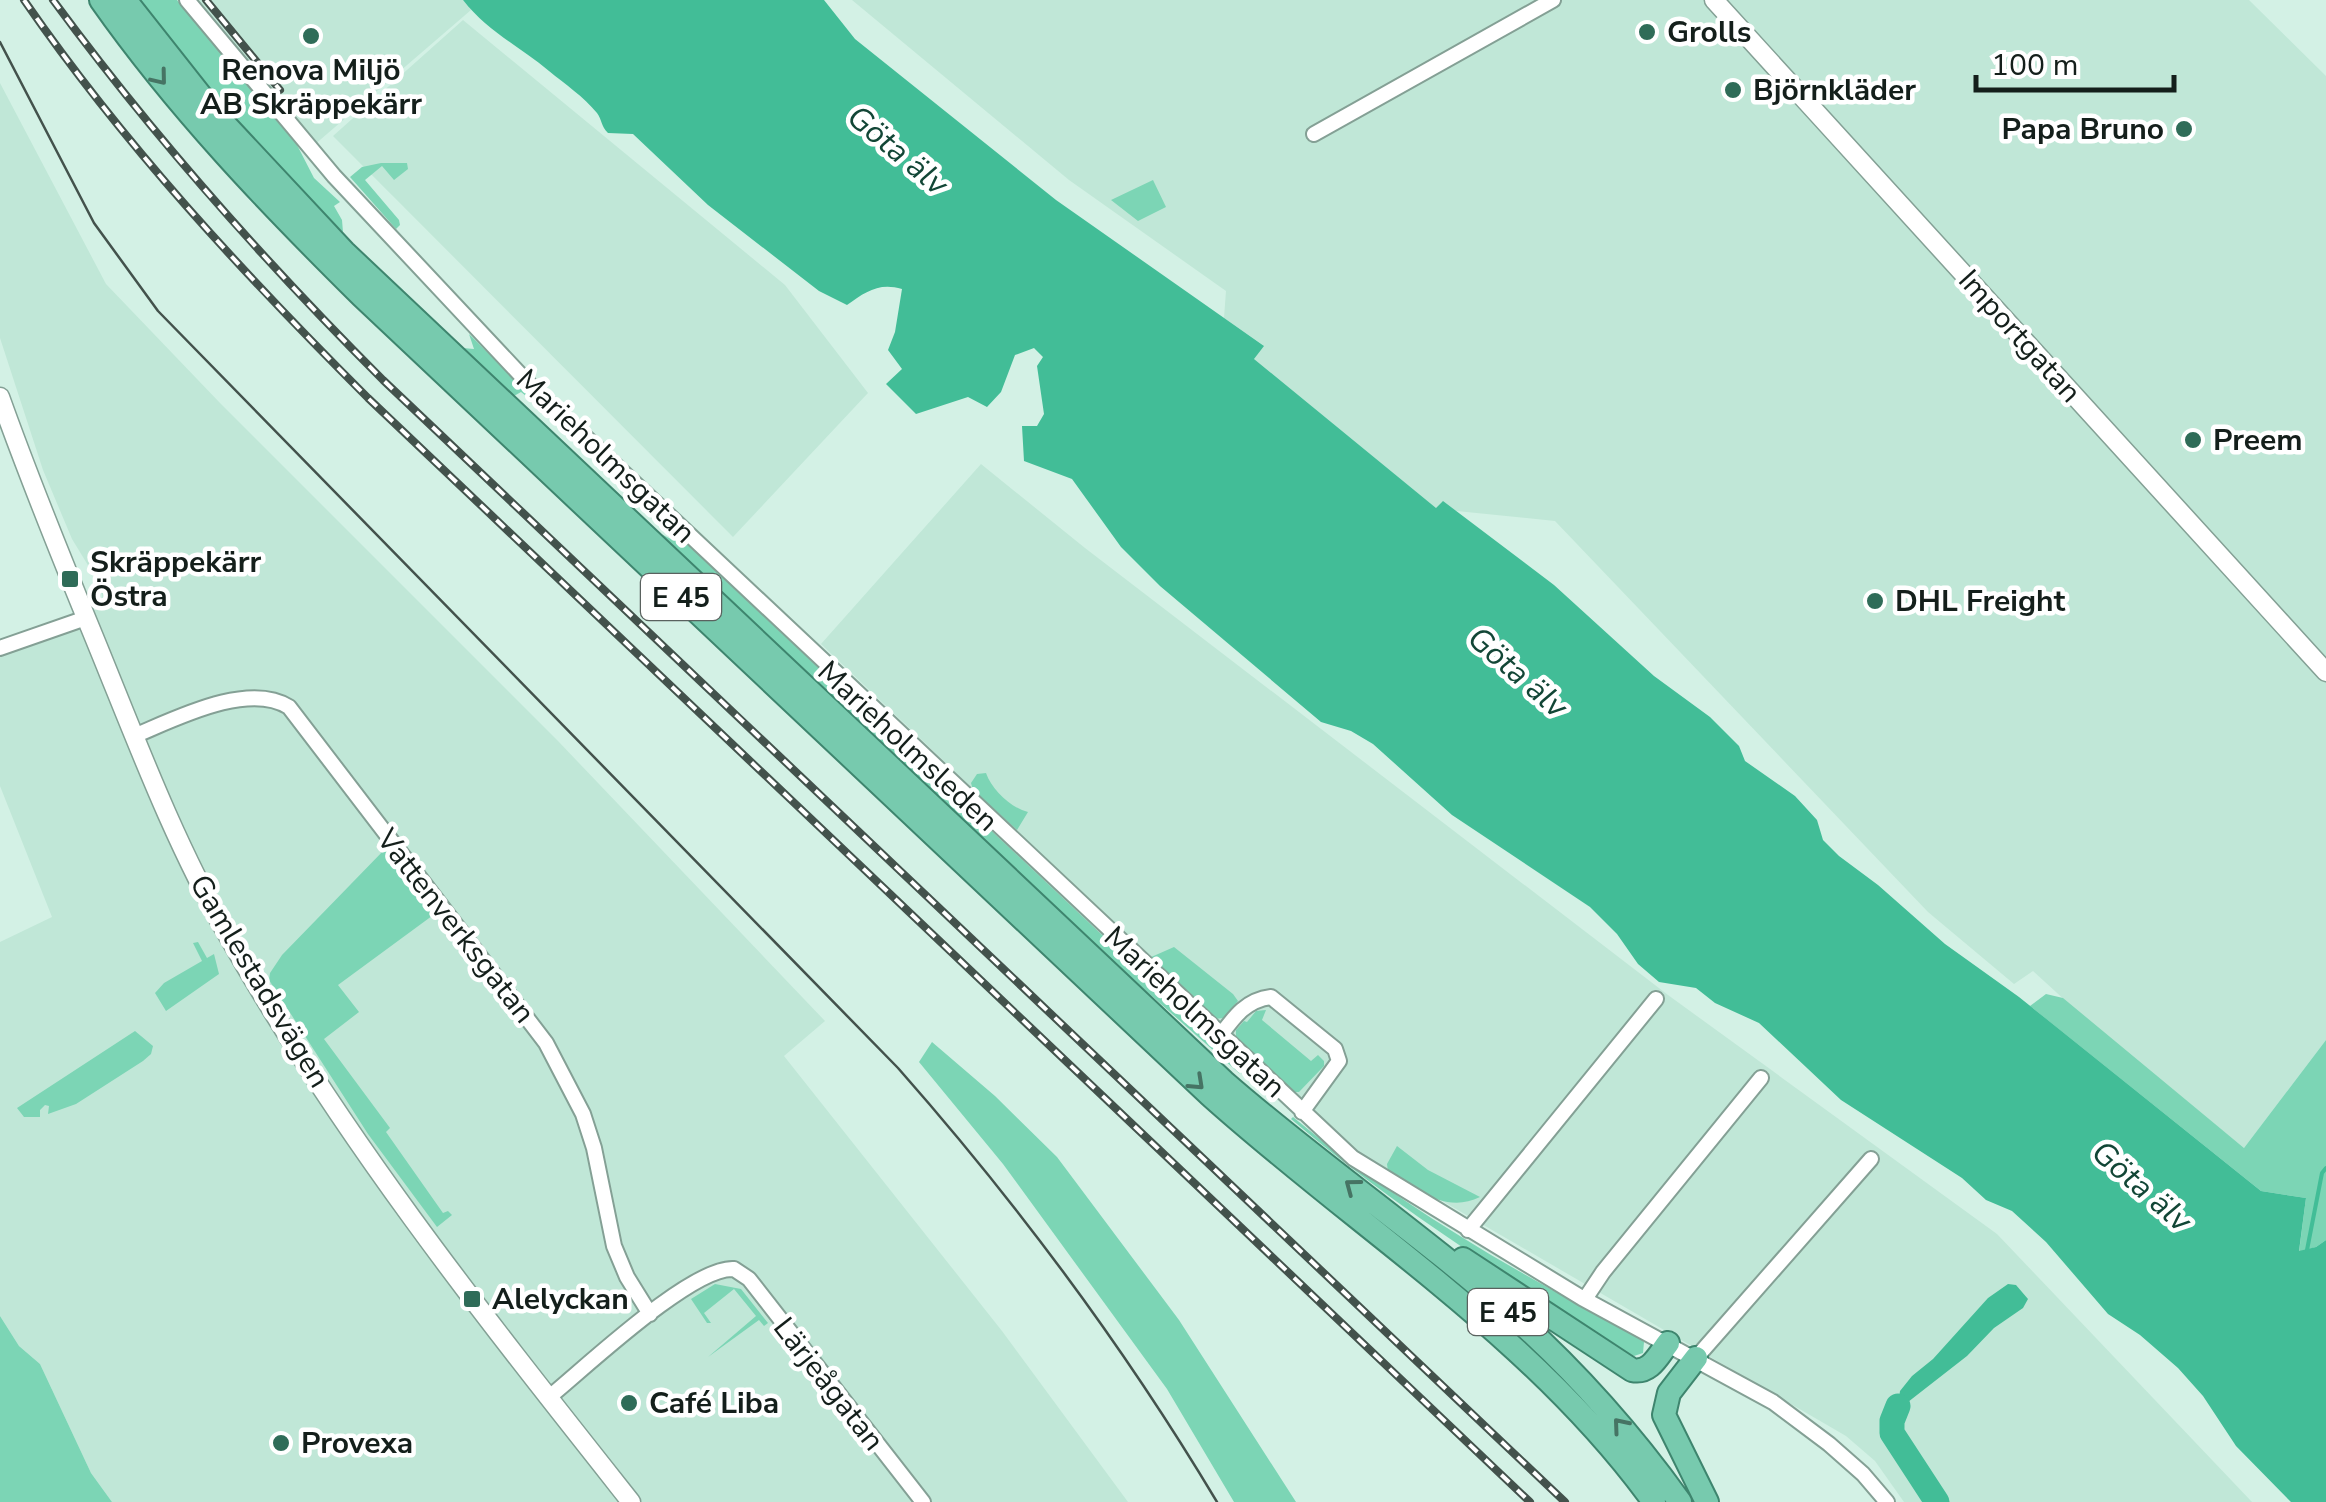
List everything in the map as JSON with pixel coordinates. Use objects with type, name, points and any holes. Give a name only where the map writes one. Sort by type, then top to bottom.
[{"type":"highway","name":"Marieholmsleden","points":[[102,0],[198,124],[361,295],[1209,1094],[1301,1176],[1516,1347],[1599,1432],[1654,1502]]},
{"type":"highway","name":"Marieholmsleden","points":[[125,0],[240,142],[386,292],[1224,1082],[1514,1316],[1566,1366],[1644,1454],[1680,1502]]},
{"type":"highway","points":[[1391,1215],[1632,1370],[1642,1372],[1649,1368],[1668,1343]]},
{"type":"highway","points":[[1696,1358],[1668,1393],[1664,1415],[1707,1502]]},
{"type":"street","name":"Marieholmsgatan","points":[[187,0],[334,176],[517,372],[1302,1112],[1365,1167],[1807,1426],[1864,1474],[1887,1502]]},
{"type":"street","points":[[1314,134],[1554,0]]},
{"type":"street","name":"Importgatan","points":[[1714,0],[2326,672]]},
{"type":"street","name":"Gamlestadsvägen","points":[[0,396],[33,489],[134,736],[191,865],[266,1002],[366,1154],[548,1398],[631,1502]]},
{"type":"street","points":[[0,648],[86,618]]},
{"type":"street","name":"Vattenverksgatan","points":[[134,736],[246,696],[276,698],[289,706],[546,1043],[583,1114],[614,1246],[627,1277],[650,1314]]},
{"type":"street","points":[[1220,1036],[1238,1012],[1258,998],[1271,996],[1335,1050],[1339,1061],[1302,1112]]},
{"type":"street","points":[[1468,1230],[1656,1000]]},
{"type":"street","points":[[1585,1299],[1760,1078]]},
{"type":"street","points":[[1696,1358],[1871,1159]]},
{"type":"street","name":"Lärjeågatan","points":[[650,1314],[706,1274],[734,1269],[748,1279],[923,1502]]},
{"type":"street","points":[[548,1398],[650,1314]]},
{"type":"shaded area","points":[[137,0],[177,0],[297,145],[314,178],[340,202],[334,206],[343,232],[266,156]]},
{"type":"shaded area","points":[[193,0],[463,0],[471,10],[313,146]]},
{"type":"shaded area","points":[[852,0],[2249,0],[2326,76],[2326,1040],[2244,1148],[2033,971],[2014,984],[1928,912],[1555,521],[1437,509],[1254,359],[1263,345],[1224,318],[1226,291],[1069,180]]},
{"type":"shaded area","name":"Renova Miljö AB Skräppekärr","points":[[463,20],[785,285],[868,393],[733,537],[333,136]]},
{"type":"shaded area","points":[[0,83],[106,284],[558,741],[825,1021],[784,1056],[1002,1331],[1128,1502],[112,1502],[91,1473],[40,1364],[19,1346],[0,1316],[0,942],[52,917],[0,786],[0,650],[104,606],[100,585],[72,539],[43,470],[0,338]]},
{"type":"shaded area","points":[[407,163],[408,169],[394,180],[382,166],[365,180],[399,220],[396,229],[350,177],[362,167]]},
{"type":"shaded area","points":[[1153,180],[1166,207],[1138,221],[1111,200]]},
{"type":"shaded area","points":[[469,334],[555,419],[521,392],[514,396],[657,532],[673,540],[668,526],[1220,1046],[1240,1074],[1041,898],[460,351],[474,349]]},
{"type":"shaded area","points":[[981,464],[1668,995],[1997,1234],[2252,1502],[1904,1502],[1875,1461],[1846,1436],[1348,1146],[821,644]]},
{"type":"shaded area","points":[[986,773],[1003,797],[1028,812],[1017,830],[973,790],[971,783],[977,774]]},
{"type":"shaded area","points":[[385,849],[436,913],[338,985],[359,1012],[324,1039],[390,1128],[386,1132],[443,1213],[448,1211],[452,1215],[437,1227],[368,1134],[269,980],[282,955]]},
{"type":"shaded area","points":[[198,942],[207,958],[214,954],[219,974],[166,1011],[155,993],[164,983],[202,961],[193,943]]},
{"type":"shaded area","points":[[1174,947],[1238,1001],[1224,1018],[1214,1019],[1149,958]]},
{"type":"shaded area","points":[[2046,994],[2063,998],[2244,1148],[2326,1040],[2326,1240],[2299,1252],[2306,1198],[2261,1191],[2030,1006]]},
{"type":"shaded area","points":[[1266,1010],[1262,1020],[1311,1061],[1318,1055],[1324,1061],[1324,1066],[1299,1092],[1291,1092],[1236,1038],[1236,1030],[1244,1021],[1256,1011]]},
{"type":"shaded area","points":[[135,1031],[153,1046],[143,1061],[76,1104],[48,1114],[49,1106],[45,1105],[40,1117],[24,1117],[17,1108]]},
{"type":"shaded area","points":[[932,1042],[1057,1157],[1179,1320],[1296,1502],[1234,1502],[1167,1389],[1003,1164],[919,1062]]},
{"type":"shaded area","points":[[1293,1117],[1415,1208],[1635,1334],[1644,1342],[1643,1353],[1634,1356],[1622,1350],[1452,1240],[1370,1182]]},
{"type":"shaded area","points":[[1397,1146],[1428,1170],[1480,1197],[1467,1202],[1443,1201],[1409,1185],[1388,1172],[1387,1164]]},
{"type":"shaded area","points":[[715,1284],[741,1289],[768,1323],[764,1326],[759,1320],[708,1357],[756,1316],[734,1289],[704,1313],[711,1323],[707,1323],[691,1299]]},
{"type":"shaded area","points":[[0,1316],[19,1346],[40,1364],[91,1473],[112,1502],[0,1502]]},
{"type":"water","name":"Göta älv","points":[[463,0],[824,0],[855,39],[1056,200],[1264,346],[1254,359],[1436,508],[1443,501],[1554,585],[1654,676],[1710,717],[1739,746],[1745,761],[1795,796],[1817,820],[1823,840],[1839,856],[1945,944],[2019,997],[2261,1191],[2306,1198],[2299,1251],[2326,1240],[2326,1502],[2291,1502],[2236,1446],[2203,1396],[2178,1368],[2108,1314],[2046,1242],[2012,1211],[1986,1200],[1962,1178],[1841,1100],[1759,1023],[1715,1003],[1696,988],[1659,982],[1638,964],[1617,934],[1590,907],[1452,815],[1373,744],[1351,731],[1321,722],[1160,586],[1121,547],[1072,479],[1024,461],[1022,426],[1037,426],[1044,414],[1037,366],[1043,357],[1034,348],[1015,355],[1001,392],[987,407],[968,397],[916,414],[886,384],[902,369],[888,350],[902,289],[879,288],[847,305],[819,291],[708,205],[633,134],[608,133],[586,102],[493,29]]},
{"type":"water","points":[[2008,1284],[2016,1285],[2028,1299],[2023,1308],[1994,1328],[1967,1356],[1898,1406],[1900,1391],[1912,1376],[1933,1359],[1988,1298]]},
{"type":"waterway","points":[[2307,1250],[2326,1168]]},
{"type":"waterway","points":[[1898,1406],[1892,1433],[1937,1502]]},
{"type":"tram line","points":[[0,42],[94,223],[158,311],[898,1068],[1068,1278],[1145,1388],[1217,1502]]},
{"type":"railway","points":[[24,0],[102,106],[187,207],[368,398],[1530,1502]]},
{"type":"railway","points":[[53,0],[211,196],[383,380],[1565,1502]]},
{"type":"railway","points":[[206,0],[280,90]]},
{"type":"place","name":"Grolls","points":[[1647,32]]},
{"type":"place","name":"Renova Miljö AB Skräppekärr","points":[[311,36]]},
{"type":"place","name":"Björnkläder","points":[[1733,90]]},
{"type":"place","name":"Papa Bruno","points":[[2184,129]]},
{"type":"place","name":"Preem","points":[[2193,440]]},
{"type":"place","name":"Skräppekärr Östra","points":[[70,579]]},
{"type":"place","name":"DHL Freight","points":[[1875,601]]},
{"type":"place","name":"Alelyckan","points":[[472,1299]]},
{"type":"place","name":"Café Liba","points":[[629,1403]]},
{"type":"place","name":"Provexa","points":[[281,1443]]}]
